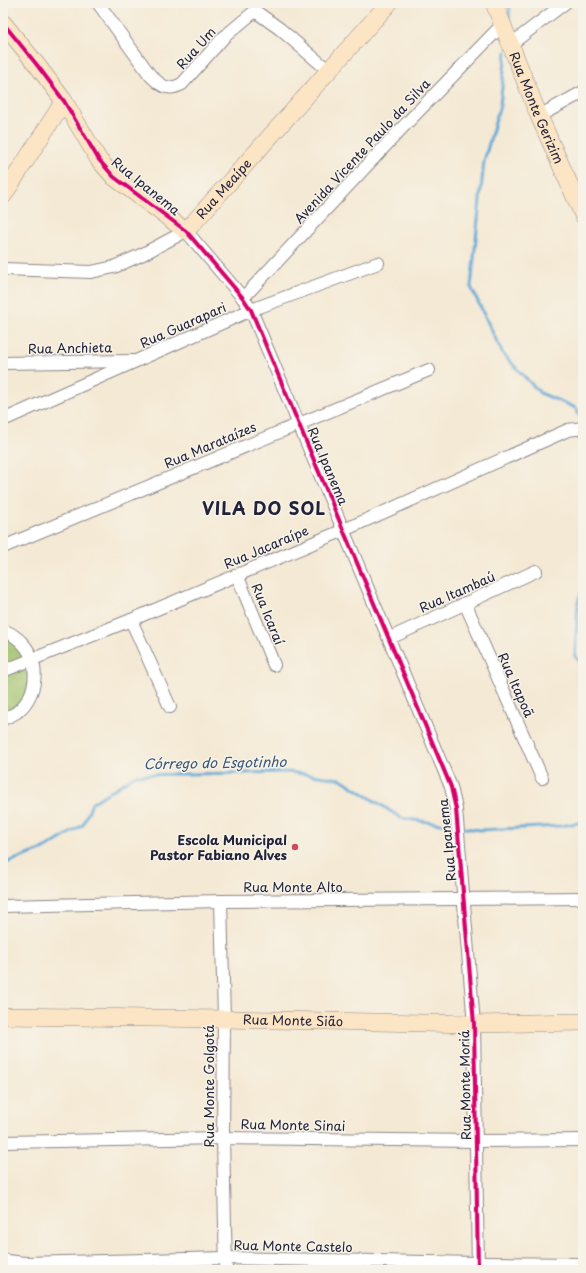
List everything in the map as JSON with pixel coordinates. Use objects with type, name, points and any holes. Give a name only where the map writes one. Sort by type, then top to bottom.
[{"type":"street","name":"Rua Um","points":[[98,3],[150,75],[157,82],[167,88],[175,88],[182,84],[224,37],[259,7],[280,28],[329,71]]},
{"type":"street","name":"Rua Meaípe","points":[[3,269],[92,272],[114,267],[143,254],[186,231],[389,3]]},
{"type":"street","name":"Rua Monte Gerizim","points":[[494,3],[539,116],[583,215]]},
{"type":"street","points":[[511,44],[566,3]]},
{"type":"street","name":"Rua Ipanema","points":[[3,23],[64,101],[99,160],[114,177],[186,231],[243,298],[251,310],[390,638],[451,787],[456,809],[463,900]]},
{"type":"street","name":"Avenida Vicente Paulo da Silva","points":[[243,298],[402,128],[503,24]]},
{"type":"street","points":[[539,116],[583,92]]},
{"type":"street","points":[[3,196],[64,101]]},
{"type":"street","name":"Rua Guarapari","points":[[3,420],[251,310],[378,263]]},
{"type":"street","name":"Rua Anchieta","points":[[3,363],[137,360]]},
{"type":"street","name":"Rua Marataízes","points":[[3,547],[429,370]]},
{"type":"street","name":"Rua Jacaraípe","points":[[3,672],[131,620],[344,530],[568,430],[583,428]]},
{"type":"street","name":"Rua Itambaú","points":[[390,638],[536,571]]},
{"type":"street","name":"Rua Icaraí","points":[[237,575],[274,664]]},
{"type":"street","name":"Rua Itapoã","points":[[465,603],[542,778]]},
{"type":"street","points":[[131,620],[170,708]]},
{"type":"street","points":[[3,630],[14,635],[25,646],[33,659],[36,674],[33,689],[26,703],[16,713],[3,719]]},
{"type":"street","name":"Rua Monte Alto","points":[[3,906],[221,901],[583,898]]},
{"type":"street","name":"Rua Monte Moriá","points":[[463,900],[474,1024],[478,1266]]},
{"type":"street","name":"Rua Monte Golgotá","points":[[221,901],[224,1019],[223,1138],[226,1264]]},
{"type":"street","name":"Rua Monte Sião","points":[[3,1016],[474,1024],[583,1022]]},
{"type":"street","name":"Rua Monte Sinai","points":[[3,1142],[223,1138],[476,1141],[583,1140]]},
{"type":"street","name":"Rua Monte Castelo","points":[[3,1259],[7,1261],[25,1263],[478,1266],[583,1264]]},
{"type":"green space","points":[[3,635],[21,646],[32,673],[24,701],[3,716]]},
{"type":"waterway","name":"Córrego do Esgotinho","points":[[509,18],[510,3]]},
{"type":"waterway","name":"Córrego do Esgotinho","points":[[506,52],[500,105],[484,161],[471,287],[503,354],[540,393],[576,408],[581,419]]},
{"type":"waterway","name":"Córrego do Esgotinho","points":[[583,589],[578,602],[575,656],[583,665]]},
{"type":"waterway","name":"Córrego do Esgotinho","points":[[3,864],[44,849],[83,825],[92,803],[136,775],[289,772],[341,779],[401,818],[448,825]]},
{"type":"waterway","name":"Córrego do Esgotinho","points":[[466,828],[480,830],[561,826],[583,822]]},
{"type":"cycle path","points":[[3,23],[64,101],[99,160],[114,177],[186,231],[243,298],[251,310],[451,787],[456,809],[474,1024],[478,1270]]},
{"type":"place","name":"Escola Municipal Pastor Fabiano Alves","points":[[295,847]]},
{"type":"district","name":"VILA DO SOL","points":[[264,509]]}]
